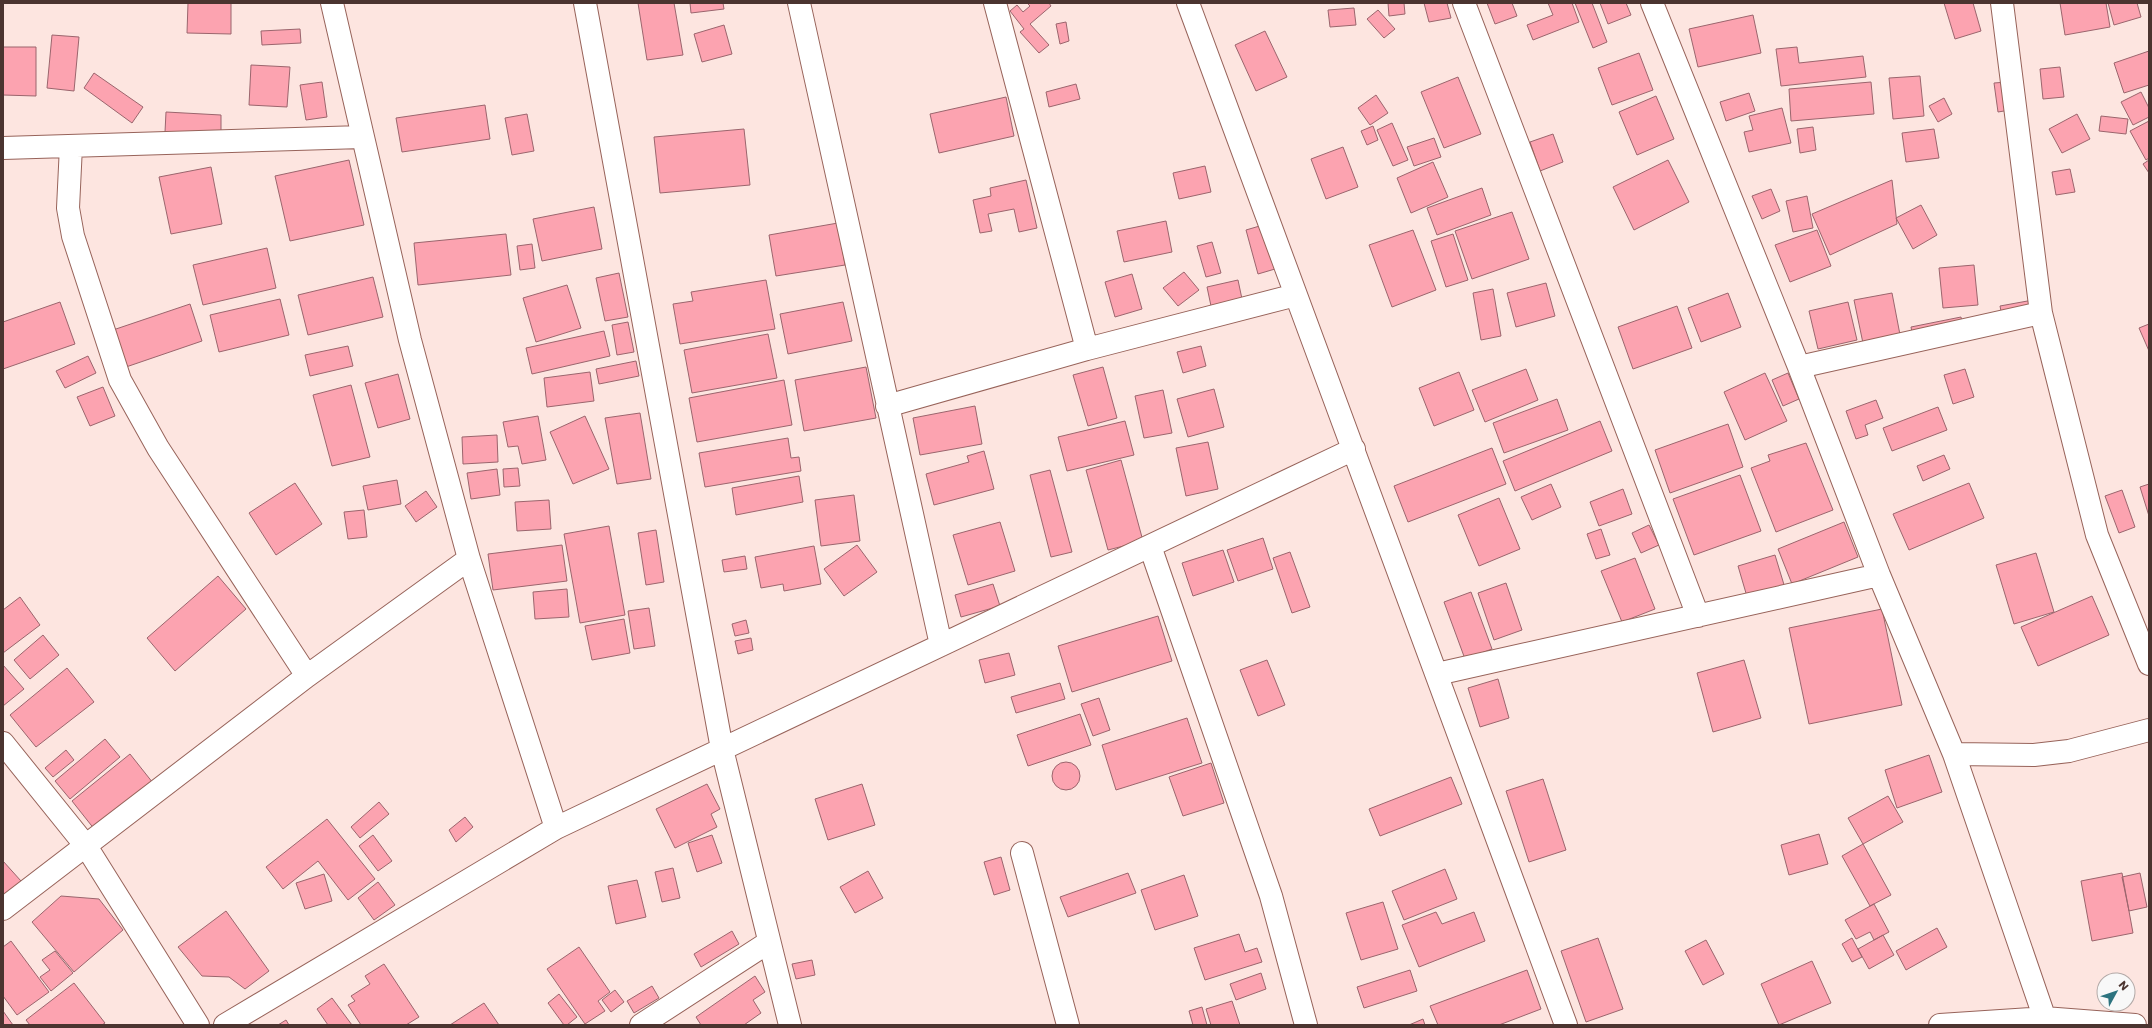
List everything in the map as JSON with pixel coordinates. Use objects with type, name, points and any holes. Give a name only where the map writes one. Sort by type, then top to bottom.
[{"type":"street","points":[[332,3],[410,340],[469,559],[556,828]]},
{"type":"street","points":[[585,3],[722,749],[790,1025]]},
{"type":"street","points":[[799,3],[941,645]]},
{"type":"street","points":[[995,3],[1087,349]]},
{"type":"street","points":[[1188,3],[1566,1025]]},
{"type":"street","points":[[1464,3],[1698,616]]},
{"type":"street","points":[[1652,3],[1799,367],[1879,575],[1954,754],[2046,1022]]},
{"type":"street","points":[[2002,3],[2041,312],[2097,535],[2149,664]]},
{"type":"street","points":[[3,148],[362,137]]},
{"type":"street","points":[[71,146],[68,208],[73,236],[120,380],[158,448],[306,676]]},
{"type":"street","points":[[887,406],[1087,349],[1296,295]]},
{"type":"street","points":[[1799,367],[2041,312]]},
{"type":"street","points":[[226,1025],[556,828],[1354,449]]},
{"type":"street","points":[[1150,546],[1271,896],[1306,1025]]},
{"type":"street","points":[[3,909],[306,676],[469,559]]},
{"type":"street","points":[[1436,674],[1879,575]]},
{"type":"street","points":[[1954,754],[2034,755],[2069,751],[2149,730]]},
{"type":"street","points":[[3,743],[86,846],[198,1025]]},
{"type":"street","points":[[1022,853],[1068,1025]]},
{"type":"street","points":[[641,1025],[769,942]]},
{"type":"street","points":[[1940,1025],[2046,1022],[2135,1025]]},
{"type":"building","points":[[188,3],[231,3],[231,34],[187,33]]},
{"type":"building","points":[[638,3],[674,3],[683,55],[647,60]]},
{"type":"building","points":[[690,3],[723,3],[724,9],[691,13]]},
{"type":"building","points":[[1027,3],[1049,3],[1051,6],[1030,24],[1049,45],[1039,53],[1020,32],[1024,29],[1010,11],[1017,5],[1023,12],[1030,6]]},
{"type":"building","points":[[1388,3],[1404,3],[1405,14],[1389,16]]},
{"type":"building","points":[[1424,3],[1447,3],[1451,18],[1429,22]]},
{"type":"building","points":[[1487,3],[1512,3],[1517,16],[1495,24]]},
{"type":"building","points":[[1548,3],[1572,3],[1579,22],[1533,40],[1527,25],[1553,15]]},
{"type":"building","points":[[1575,3],[1592,3],[1607,42],[1593,48]]},
{"type":"building","points":[[1600,3],[1626,3],[1631,15],[1608,24]]},
{"type":"building","points":[[1944,3],[1973,3],[1981,31],[1955,39]]},
{"type":"building","points":[[2060,3],[2106,3],[2110,27],[2065,35]]},
{"type":"building","points":[[2108,3],[2137,3],[2141,17],[2114,25]]},
{"type":"building","points":[[1354,8],[1356,25],[1330,27],[1328,10]]},
{"type":"building","points":[[1378,10],[1395,29],[1384,38],[1367,19]]},
{"type":"building","points":[[1753,15],[1761,53],[1698,67],[1689,29]]},
{"type":"building","points":[[1066,22],[1069,41],[1060,44],[1056,24]]},
{"type":"building","points":[[724,25],[732,54],[702,62],[694,34]]},
{"type":"building","points":[[300,29],[301,43],[262,45],[261,31]]},
{"type":"building","points":[[1265,31],[1287,77],[1256,91],[1235,45]]},
{"type":"building","points":[[52,35],[79,37],[74,91],[47,88]]},
{"type":"building","points":[[3,47],[36,47],[36,96],[3,95]]},
{"type":"building","points":[[1797,47],[1799,63],[1863,56],[1866,77],[1781,86],[1776,49]]},
{"type":"building","points":[[2149,51],[2149,85],[2124,93],[2114,63]]},
{"type":"building","points":[[1639,53],[1653,90],[1612,105],[1598,68]]},
{"type":"building","points":[[251,65],[290,67],[287,107],[249,105]]},
{"type":"building","points":[[2060,67],[2064,97],[2043,99],[2040,69]]},
{"type":"building","points":[[94,73],[143,107],[132,123],[84,88]]},
{"type":"building","points":[[1920,76],[1924,116],[1893,119],[1889,78]]},
{"type":"building","points":[[1458,77],[1481,134],[1444,148],[1421,92]]},
{"type":"building","points":[[322,82],[327,117],[306,120],[300,85]]},
{"type":"building","points":[[1871,82],[1874,114],[1791,121],[1789,89]]},
{"type":"building","points":[[2007,82],[2010,110],[1998,112],[1994,83]]},
{"type":"building","points":[[1076,84],[1080,99],[1049,107],[1046,92]]},
{"type":"building","points":[[2141,92],[2149,108],[2149,117],[2133,125],[2121,102]]},
{"type":"building","points":[[1749,93],[1755,111],[1726,121],[1720,102]]},
{"type":"building","points":[[1376,95],[1388,113],[1370,125],[1358,108]]},
{"type":"building","points":[[1656,96],[1674,139],[1637,155],[1619,112]]},
{"type":"building","points":[[1006,97],[1014,136],[939,153],[930,114]]},
{"type":"building","points":[[1944,98],[1952,114],[1938,122],[1929,106]]},
{"type":"building","points":[[485,105],[490,139],[402,152],[396,118]]},
{"type":"building","points":[[1782,108],[1791,143],[1749,152],[1744,132],[1753,130],[1749,116]]},
{"type":"building","points":[[166,112],[221,115],[221,135],[165,132]]},
{"type":"building","points":[[527,114],[534,151],[512,155],[505,118]]},
{"type":"building","points":[[2077,114],[2090,139],[2062,153],[2049,129]]},
{"type":"building","points":[[2101,116],[2128,119],[2126,134],[2099,131]]},
{"type":"building","points":[[2149,121],[2149,158],[2146,160],[2130,131]]},
{"type":"building","points":[[1392,123],[1408,160],[1393,166],[1377,130]]},
{"type":"building","points":[[1373,126],[1378,140],[1367,145],[1361,131]]},
{"type":"building","points":[[1813,127],[1816,150],[1800,153],[1797,129]]},
{"type":"building","points":[[744,129],[750,185],[660,193],[654,137]]},
{"type":"building","points":[[1934,129],[1939,158],[1906,162],[1902,133]]},
{"type":"building","points":[[1553,134],[1563,162],[1540,171],[1530,142]]},
{"type":"building","points":[[1434,138],[1441,157],[1414,166],[1407,147]]},
{"type":"building","points":[[1343,147],[1358,187],[1326,199],[1311,159]]},
{"type":"building","points":[[349,160],[364,225],[290,241],[275,176]]},
{"type":"building","points":[[1668,160],[1689,202],[1634,230],[1613,187]]},
{"type":"building","points":[[2149,160],[2149,173],[2143,164]]},
{"type":"building","points":[[1433,162],[1448,197],[1411,213],[1397,178]]},
{"type":"building","points":[[1205,166],[1211,192],[1179,199],[1173,173]]},
{"type":"building","points":[[211,167],[222,224],[171,234],[159,177]]},
{"type":"building","points":[[2070,169],[2075,192],[2056,195],[2052,172]]},
{"type":"building","points":[[1026,180],[1037,228],[1019,232],[1014,209],[988,214],[992,231],[980,233],[973,200],[991,196],[990,188]]},
{"type":"building","points":[[1892,180],[1897,224],[1830,255],[1812,214]]},
{"type":"building","points":[[1482,188],[1491,215],[1437,235],[1427,208]]},
{"type":"building","points":[[1771,189],[1780,211],[1762,219],[1752,196]]},
{"type":"building","points":[[1807,196],[1813,228],[1793,232],[1786,201]]},
{"type":"building","points":[[1921,205],[1937,235],[1913,249],[1896,218]]},
{"type":"building","points":[[594,207],[602,249],[542,261],[533,219]]},
{"type":"building","points":[[1512,212],[1529,259],[1472,279],[1455,231]]},
{"type":"building","points":[[1166,221],[1172,252],[1124,262],[1117,231]]},
{"type":"building","points":[[838,223],[845,265],[776,276],[769,235]]},
{"type":"building","points":[[1263,225],[1275,269],[1258,274],[1246,230]]},
{"type":"building","points":[[1413,230],[1436,290],[1392,307],[1369,245]]},
{"type":"building","points":[[1817,230],[1831,266],[1790,282],[1775,245]]},
{"type":"building","points":[[506,234],[511,275],[418,285],[414,243]]},
{"type":"building","points":[[1453,234],[1468,280],[1446,287],[1431,241]]},
{"type":"building","points":[[1212,242],[1221,273],[1206,277],[1197,246]]},
{"type":"building","points":[[532,244],[535,268],[520,270],[517,246]]},
{"type":"building","points":[[267,248],[276,288],[203,305],[193,265]]},
{"type":"building","points":[[1974,265],[1978,305],[1943,308],[1939,268]]},
{"type":"building","points":[[1184,272],[1199,290],[1178,306],[1163,288]]},
{"type":"building","points":[[619,273],[628,317],[605,321],[596,278]]},
{"type":"building","points":[[1132,274],[1142,309],[1115,317],[1105,282]]},
{"type":"building","points":[[373,277],[383,317],[308,335],[298,295]]},
{"type":"building","points":[[766,280],[775,329],[680,344],[673,304],[693,301],[691,292]]},
{"type":"building","points":[[1238,280],[1242,299],[1211,306],[1207,287]]},
{"type":"building","points":[[1546,283],[1555,316],[1516,327],[1507,293]]},
{"type":"building","points":[[567,285],[581,328],[536,342],[523,298]]},
{"type":"building","points":[[1493,289],[1501,336],[1481,340],[1473,293]]},
{"type":"building","points":[[1728,293],[1741,327],[1701,342],[1688,308]]},
{"type":"building","points":[[1892,293],[1901,340],[1864,348],[1854,300]]},
{"type":"building","points":[[280,299],[289,335],[219,352],[210,315]]},
{"type":"building","points":[[2033,300],[2036,317],[2003,322],[2000,306]]},
{"type":"building","points":[[60,302],[75,344],[3,369],[3,322]]},
{"type":"building","points":[[843,302],[852,341],[788,354],[780,314]]},
{"type":"building","points":[[1848,302],[1857,340],[1818,349],[1809,311]]},
{"type":"building","points":[[190,304],[202,341],[126,367],[113,330]]},
{"type":"building","points":[[1677,306],[1692,348],[1633,369],[1618,327]]},
{"type":"building","points":[[1961,317],[1964,333],[1914,343],[1911,327]]},
{"type":"building","points":[[628,322],[634,352],[617,355],[612,325]]},
{"type":"building","points":[[2149,324],[2149,351],[2139,328]]},
{"type":"building","points":[[604,331],[610,356],[532,374],[526,348]]},
{"type":"building","points":[[768,334],[777,378],[692,393],[684,350]]},
{"type":"building","points":[[348,346],[353,366],[310,376],[305,355]]},
{"type":"building","points":[[1201,346],[1206,366],[1183,373],[1177,352]]},
{"type":"building","points":[[88,356],[96,373],[65,388],[56,371]]},
{"type":"building","points":[[636,361],[639,376],[599,384],[596,369]]},
{"type":"building","points":[[866,367],[876,418],[804,431],[795,380]]},
{"type":"building","points":[[1103,367],[1117,418],[1088,426],[1073,375]]},
{"type":"building","points":[[1526,369],[1538,400],[1485,422],[1472,390]]},
{"type":"building","points":[[1965,369],[1974,397],[1953,404],[1944,375]]},
{"type":"building","points":[[590,372],[594,401],[547,407],[544,378]]},
{"type":"building","points":[[1459,372],[1474,410],[1434,426],[1419,388]]},
{"type":"building","points":[[1765,373],[1787,421],[1745,440],[1724,392]]},
{"type":"building","points":[[1788,373],[1799,399],[1783,406],[1772,380]]},
{"type":"building","points":[[398,374],[410,419],[378,428],[365,383]]},
{"type":"building","points":[[784,380],[792,425],[697,442],[689,398]]},
{"type":"building","points":[[351,385],[370,457],[332,466],[313,395]]},
{"type":"building","points":[[103,387],[115,416],[90,426],[77,397]]},
{"type":"building","points":[[1214,389],[1224,427],[1188,437],[1177,399]]},
{"type":"building","points":[[1163,390],[1172,433],[1144,438],[1135,396]]},
{"type":"building","points":[[1557,399],[1568,430],[1504,453],[1493,423]]},
{"type":"building","points":[[1876,400],[1883,418],[1865,425],[1868,435],[1856,439],[1846,411]]},
{"type":"building","points":[[975,406],[982,444],[920,455],[913,418]]},
{"type":"building","points":[[1938,407],[1947,430],[1892,451],[1883,428]]},
{"type":"building","points":[[640,413],[651,479],[617,484],[605,418]]},
{"type":"building","points":[[538,416],[546,460],[522,464],[518,446],[508,447],[503,422]]},
{"type":"building","points":[[585,416],[609,469],[573,484],[550,432]]},
{"type":"building","points":[[1125,421],[1134,455],[1067,471],[1058,437]]},
{"type":"building","points":[[1600,421],[1612,451],[1515,491],[1503,461]]},
{"type":"building","points":[[1728,424],[1743,467],[1670,493],[1655,450]]},
{"type":"building","points":[[497,435],[498,462],[463,464],[462,437]]},
{"type":"building","points":[[788,438],[791,458],[799,457],[801,471],[705,487],[699,453]]},
{"type":"building","points":[[1208,442],[1218,489],[1186,496],[1176,448]]},
{"type":"building","points":[[1806,443],[1833,510],[1776,532],[1751,468],[1770,461],[1768,455]]},
{"type":"building","points":[[1492,448],[1506,484],[1408,522],[1394,486]]},
{"type":"building","points":[[984,451],[994,489],[934,505],[926,474],[969,462],[967,456]]},
{"type":"building","points":[[1944,455],[1950,469],[1923,481],[1917,466]]},
{"type":"building","points":[[1121,460],[1143,541],[1108,550],[1086,470]]},
{"type":"building","points":[[518,468],[520,486],[504,487],[503,469]]},
{"type":"building","points":[[497,469],[500,495],[471,499],[467,473]]},
{"type":"building","points":[[1050,470],[1072,552],[1051,557],[1030,475]]},
{"type":"building","points":[[1740,475],[1761,531],[1694,555],[1673,499]]},
{"type":"building","points":[[799,476],[803,502],[736,515],[732,488]]},
{"type":"building","points":[[397,480],[401,504],[368,510],[363,486]]},
{"type":"building","points":[[295,483],[322,524],[276,555],[249,513]]},
{"type":"building","points":[[1969,483],[1984,518],[1909,550],[1893,514]]},
{"type":"building","points":[[1551,484],[1561,507],[1532,520],[1521,497]]},
{"type":"building","points":[[2149,484],[2149,516],[2140,487]]},
{"type":"building","points":[[1623,489],[1632,514],[1599,526],[1590,502]]},
{"type":"building","points":[[2122,490],[2135,527],[2119,533],[2105,496]]},
{"type":"building","points":[[426,491],[437,507],[416,522],[405,506]]},
{"type":"building","points":[[854,495],[860,541],[821,546],[815,500]]},
{"type":"building","points":[[1499,498],[1520,549],[1479,566],[1458,515]]},
{"type":"building","points":[[549,500],[551,529],[517,531],[515,502]]},
{"type":"building","points":[[364,510],[367,537],[348,539],[344,512]]},
{"type":"building","points":[[1000,522],[1015,571],[968,585],[953,535]]},
{"type":"building","points":[[1844,522],[1858,557],[1792,584],[1778,549]]},
{"type":"building","points":[[1649,525],[1659,545],[1641,553],[1632,533]]},
{"type":"building","points":[[609,526],[625,615],[580,623],[564,534]]},
{"type":"building","points":[[1601,529],[1610,555],[1596,559],[1587,534]]},
{"type":"building","points":[[656,530],[664,582],[646,585],[638,533]]},
{"type":"building","points":[[1263,538],[1273,569],[1238,581],[1227,550]]},
{"type":"building","points":[[562,545],[567,581],[493,590],[488,554]]},
{"type":"building","points":[[857,545],[877,572],[844,596],[824,569]]},
{"type":"building","points":[[814,546],[821,584],[784,591],[783,584],[761,588],[755,557]]},
{"type":"building","points":[[1223,550],[1234,582],[1193,596],[1182,563]]},
{"type":"building","points":[[1290,552],[1310,607],[1292,613],[1273,558]]},
{"type":"building","points":[[2036,553],[2054,612],[2014,624],[1996,565]]},
{"type":"building","points":[[1775,555],[1785,588],[1748,600],[1738,566]]},
{"type":"building","points":[[745,556],[747,569],[724,572],[722,560]]},
{"type":"building","points":[[1635,558],[1655,609],[1622,622],[1601,571]]},
{"type":"building","points":[[218,576],[246,609],[175,671],[147,638]]},
{"type":"building","points":[[1506,583],[1522,630],[1494,640],[1478,593]]},
{"type":"building","points":[[993,584],[1000,606],[961,617],[955,595]]},
{"type":"building","points":[[567,589],[569,617],[535,619],[533,592]]},
{"type":"building","points":[[1471,592],[1492,649],[1465,659],[1444,602]]},
{"type":"building","points":[[2092,596],[2109,635],[2038,666],[2021,627]]},
{"type":"building","points":[[20,597],[40,625],[3,653],[3,610]]},
{"type":"building","points":[[649,608],[655,646],[634,649],[628,611]]},
{"type":"building","points":[[1882,609],[1902,705],[1809,724],[1789,628]]},
{"type":"building","points":[[1158,616],[1172,661],[1072,692],[1058,646]]},
{"type":"building","points":[[624,619],[630,653],[592,660],[585,626]]},
{"type":"building","points":[[746,620],[749,633],[735,636],[732,624]]},
{"type":"building","points":[[43,635],[59,655],[30,679],[14,660]]},
{"type":"building","points":[[751,638],[753,650],[738,654],[735,641]]},
{"type":"building","points":[[1009,653],[1015,675],[985,683],[979,660]]},
{"type":"building","points":[[1267,660],[1285,705],[1258,716],[1240,670]]},
{"type":"building","points":[[1744,660],[1761,718],[1713,732],[1697,673]]},
{"type":"building","points":[[3,665],[24,689],[3,706]]},
{"type":"building","points":[[67,668],[94,702],[36,747],[10,715]]},
{"type":"building","points":[[1498,679],[1509,718],[1480,727],[1468,688]]},
{"type":"building","points":[[1060,683],[1065,699],[1016,713],[1011,697]]},
{"type":"building","points":[[1099,698],[1110,730],[1093,736],[1081,704]]},
{"type":"building","points":[[1080,714],[1091,745],[1028,766],[1017,735]]},
{"type":"building","points":[[1187,718],[1202,763],[1116,790],[1102,745]]},
{"type":"building","points":[[105,739],[120,757],[70,799],[55,781]]},
{"type":"building","points":[[66,750],[74,760],[53,777],[45,768]]},
{"type":"building","points":[[130,754],[153,783],[95,830],[72,801]]},
{"type":"building","points":[[1929,755],[1942,792],[1897,808],[1885,770]]},
{"type":"building","points":[[1066,762],[1076,766],[1080,776],[1076,786],[1066,790],[1056,786],[1052,776],[1056,766]]},
{"type":"building","points":[[1211,763],[1224,803],[1183,816],[1169,777]]},
{"type":"building","points":[[1451,777],[1462,804],[1380,836],[1369,809]]},
{"type":"building","points":[[1543,779],[1566,850],[1529,862],[1506,791]]},
{"type":"building","points":[[707,784],[720,809],[711,814],[717,827],[675,848],[656,809]]},
{"type":"building","points":[[862,784],[875,825],[828,840],[815,799]]},
{"type":"building","points":[[1888,796],[1903,822],[1863,844],[1848,818]]},
{"type":"building","points":[[379,802],[389,814],[360,838],[351,827]]},
{"type":"building","points":[[465,817],[473,827],[456,842],[449,830]]},
{"type":"building","points":[[327,819],[375,879],[348,900],[318,861],[283,889],[266,867]]},
{"type":"building","points":[[1819,834],[1828,864],[1789,875],[1781,845]]},
{"type":"building","points":[[373,835],[392,861],[378,871],[359,846]]},
{"type":"building","points":[[712,835],[722,863],[697,872],[688,843]]},
{"type":"building","points":[[1863,844],[1891,895],[1870,906],[1842,856]]},
{"type":"building","points":[[1001,857],[1010,890],[994,895],[984,862]]},
{"type":"building","points":[[3,861],[21,881],[3,898]]},
{"type":"building","points":[[673,868],[680,898],[662,902],[655,872]]},
{"type":"building","points":[[1445,869],[1457,899],[1404,920],[1392,891]]},
{"type":"building","points":[[868,871],[883,898],[855,913],[840,887]]},
{"type":"building","points":[[1128,873],[1136,893],[1068,917],[1060,897]]},
{"type":"building","points":[[2122,873],[2133,933],[2092,941],[2081,881]]},
{"type":"building","points":[[2140,873],[2147,907],[2129,911],[2122,877]]},
{"type":"building","points":[[324,874],[332,901],[305,909],[296,883]]},
{"type":"building","points":[[1184,875],[1198,916],[1155,930],[1141,890]]},
{"type":"building","points":[[637,880],[646,917],[616,924],[608,886]]},
{"type":"building","points":[[378,882],[395,905],[374,920],[358,898]]},
{"type":"building","points":[[61,896],[99,899],[123,930],[74,972],[32,922]]},
{"type":"building","points":[[1383,902],[1398,949],[1361,960],[1346,913]]},
{"type":"building","points":[[1874,904],[1889,932],[1874,940],[1870,932],[1856,939],[1845,920]]},
{"type":"building","points":[[226,911],[269,971],[245,989],[229,977],[202,976],[178,947]]},
{"type":"building","points":[[1436,912],[1442,924],[1474,912],[1485,941],[1419,967],[1402,925]]},
{"type":"building","points":[[1937,928],[1947,947],[1906,970],[1896,951]]},
{"type":"building","points":[[732,931],[739,944],[701,967],[694,954]]},
{"type":"building","points":[[1239,934],[1245,952],[1257,948],[1262,962],[1205,980],[1194,948]]},
{"type":"building","points":[[1883,935],[1894,955],[1869,969],[1858,949]]},
{"type":"building","points":[[1598,938],[1623,1009],[1586,1022],[1561,951]]},
{"type":"building","points":[[1852,938],[1862,957],[1852,962],[1842,944]]},
{"type":"building","points":[[1706,940],[1724,974],[1703,985],[1685,951]]},
{"type":"building","points":[[11,941],[49,992],[17,1015],[3,996],[3,947]]},
{"type":"building","points":[[579,947],[610,992],[598,1001],[605,1011],[585,1024],[547,969]]},
{"type":"building","points":[[55,951],[73,973],[51,991],[40,977],[50,970],[42,960]]},
{"type":"building","points":[[812,960],[815,975],[796,979],[792,964]]},
{"type":"building","points":[[1812,961],[1831,1003],[1779,1025],[1761,984]]},
{"type":"building","points":[[384,964],[419,1017],[406,1025],[361,1025],[348,1005],[355,1001],[351,996],[370,984],[365,976]]},
{"type":"building","points":[[1410,970],[1417,991],[1364,1008],[1357,987]]},
{"type":"building","points":[[1527,970],[1541,1009],[1499,1025],[1438,1025],[1430,1006]]},
{"type":"building","points":[[1261,973],[1266,989],[1236,1000],[1230,984]]},
{"type":"building","points":[[755,976],[765,992],[753,1000],[761,1013],[744,1025],[701,1025],[696,1017]]},
{"type":"building","points":[[74,983],[105,1023],[102,1025],[30,1025],[26,1020]]},
{"type":"building","points":[[652,986],[659,998],[634,1013],[627,1001]]},
{"type":"building","points":[[615,990],[624,1002],[611,1012],[602,1000]]},
{"type":"building","points":[[559,994],[577,1017],[567,1025],[564,1025],[548,1003]]},
{"type":"building","points":[[332,998],[352,1025],[328,1025],[317,1009]]},
{"type":"building","points":[[1232,1001],[1240,1025],[1211,1025],[1206,1009]]},
{"type":"building","points":[[484,1003],[499,1025],[450,1025]]},
{"type":"building","points":[[1202,1007],[1207,1025],[1193,1025],[1189,1011]]},
{"type":"building","points":[[3,1011],[13,1025],[3,1025]]},
{"type":"building","points":[[1423,1019],[1425,1025],[1409,1025]]},
{"type":"building","points":[[286,1020],[289,1025],[278,1025]]}]
